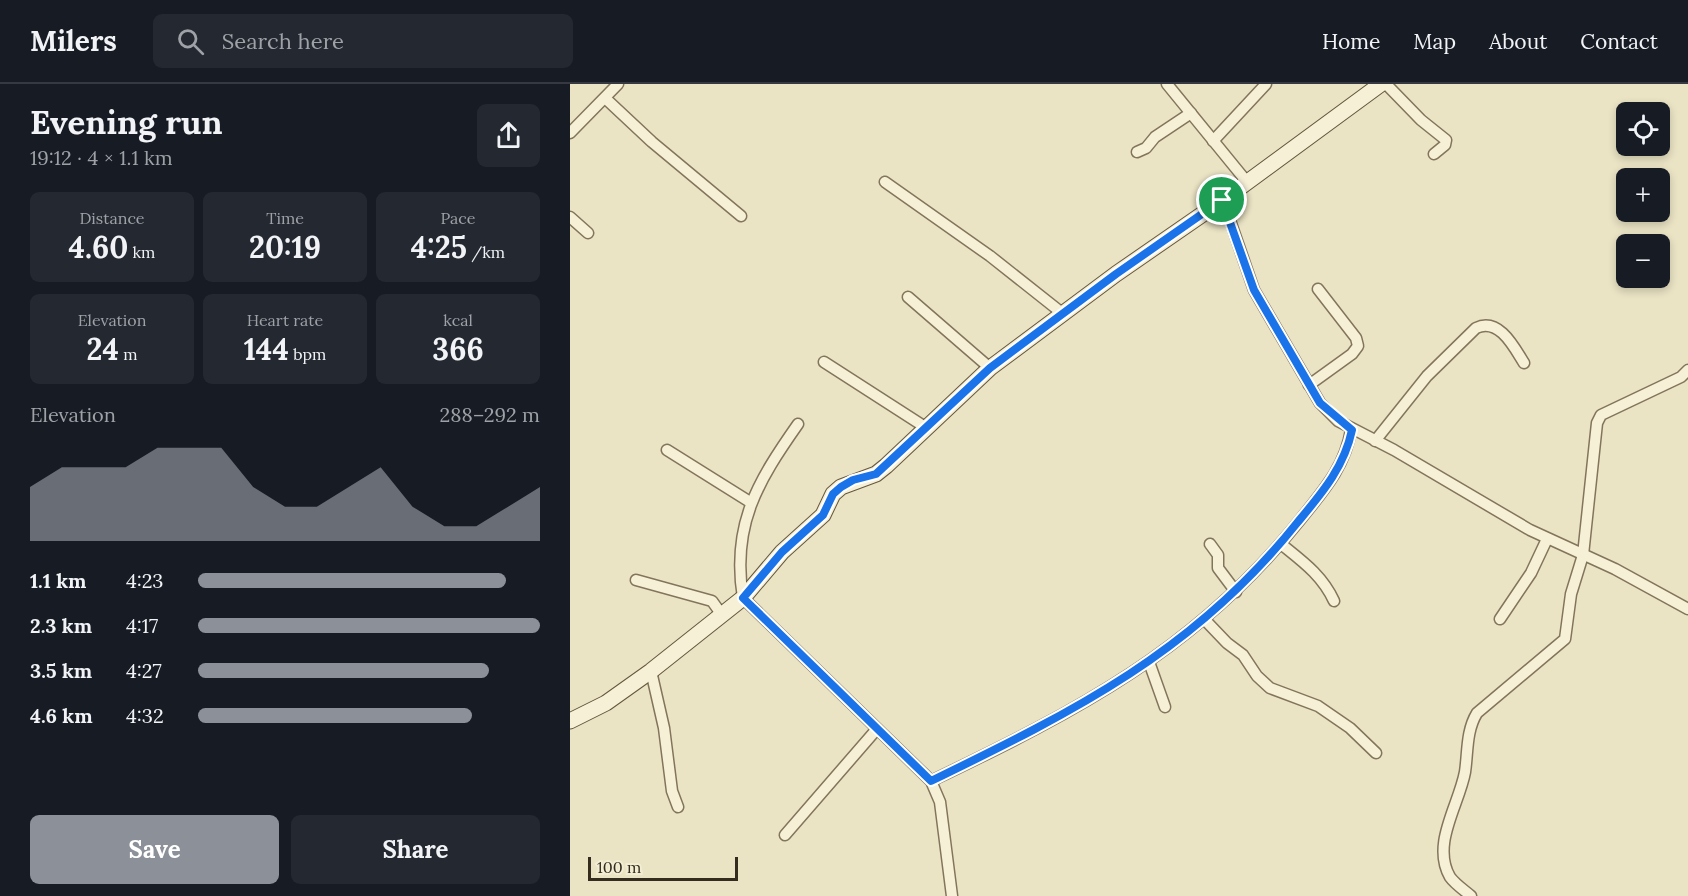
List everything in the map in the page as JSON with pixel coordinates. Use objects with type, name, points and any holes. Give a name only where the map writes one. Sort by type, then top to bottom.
[{"type":"street","points":[[570,133],[618,84]]},
{"type":"street","points":[[1167,84],[1247,183]]},
{"type":"street","points":[[1213,141],[1266,84]]},
{"type":"street","points":[[570,721],[606,703],[651,671],[743,598],[782,552],[823,515],[833,494],[853,480],[876,474],[990,368],[1062,313],[1247,183],[1380,84]]},
{"type":"street","points":[[1386,84],[1420,120],[1446,141],[1445,145],[1434,154]]},
{"type":"street","points":[[605,98],[652,142],[741,216]]},
{"type":"street","points":[[1137,152],[1146,148],[1155,137],[1191,113]]},
{"type":"street","points":[[885,182],[990,256],[1062,313]]},
{"type":"street","points":[[1222,200],[1254,290],[1320,403],[1352,430],[1547,539],[1615,569],[1688,609]]},
{"type":"street","points":[[570,217],[588,233]]},
{"type":"street","points":[[1309,385],[1352,354],[1358,346],[1356,338],[1318,289]]},
{"type":"street","points":[[908,297],[990,368]]},
{"type":"street","points":[[1375,441],[1427,376],[1476,328],[1484,324],[1493,326],[1511,342],[1524,363]]},
{"type":"street","points":[[824,362],[925,427]]},
{"type":"street","points":[[1471,896],[1449,874],[1444,851],[1448,827],[1464,774],[1472,721],[1477,713],[1565,639],[1571,594],[1583,555],[1595,432],[1601,415],[1681,377],[1688,370]]},
{"type":"street","points":[[798,424],[775,457],[750,502],[744,522],[740,562],[743,598],[876,730],[931,781],[940,802],[952,896]]},
{"type":"street","points":[[931,781],[1074,710],[1149,662],[1205,620],[1281,544],[1336,475],[1349,445],[1352,430]]},
{"type":"street","points":[[667,450],[750,502]]},
{"type":"street","points":[[1500,619],[1531,573],[1547,539]]},
{"type":"street","points":[[1210,544],[1218,555],[1218,568],[1236,591]]},
{"type":"street","points":[[1281,544],[1316,572],[1327,586],[1334,601]]},
{"type":"street","points":[[636,580],[712,601],[722,615]]},
{"type":"street","points":[[1205,620],[1243,655],[1257,676],[1270,688],[1318,706],[1350,729],[1376,753]]},
{"type":"street","points":[[1149,662],[1165,707]]},
{"type":"street","points":[[651,671],[664,728],[672,790],[678,807]]},
{"type":"street","points":[[785,835],[876,730]]},
{"type":"route","points":[[1222,200],[1254,290],[1320,403],[1338,421],[1352,430],[1349,445],[1336,475],[1281,544],[1236,591],[1205,620],[1167,650],[1074,710],[931,781],[876,730],[743,598],[782,552],[823,515],[833,494],[841,487],[853,480],[876,474],[990,368],[1062,313],[1222,200]]}]
